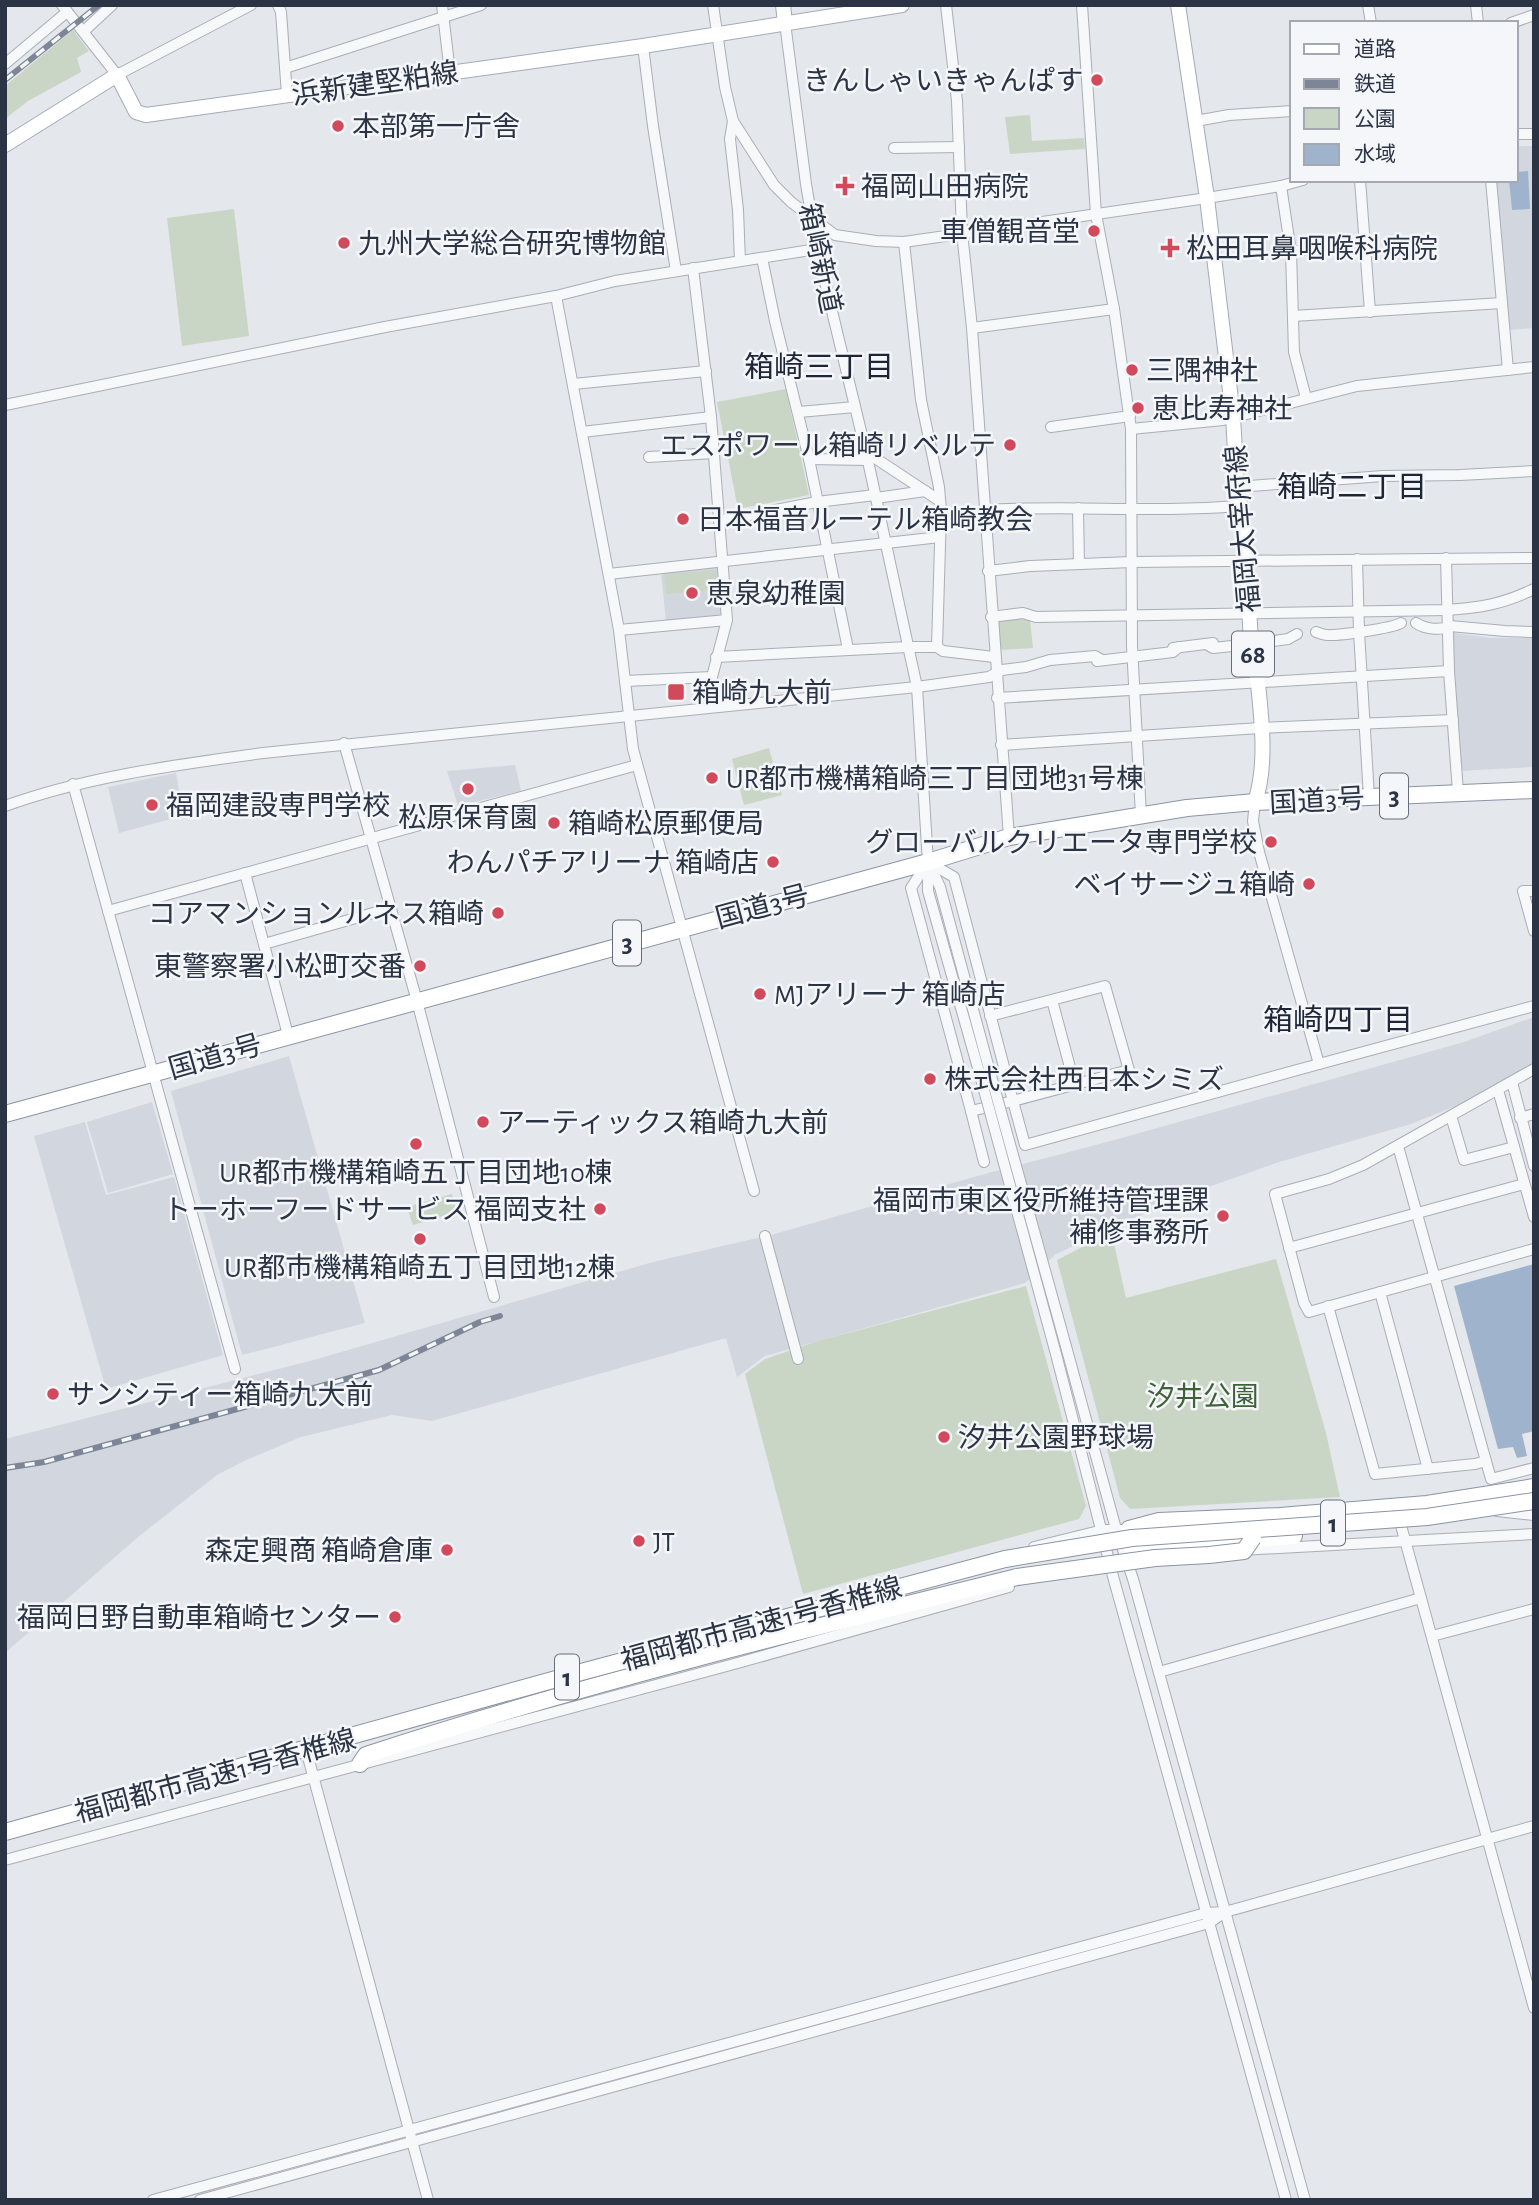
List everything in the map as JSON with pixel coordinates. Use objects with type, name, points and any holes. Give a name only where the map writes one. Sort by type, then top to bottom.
[{"type":"highway","name":"国道3号","points":[[5,1114],[1009,838],[1187,808],[1255,802],[1534,790]]},
{"type":"highway","points":[[1123,1529],[1159,1521],[1280,1516],[1427,1504],[1534,1487]]},
{"type":"highway","name":"福岡都市高速1号香椎線","points":[[5,1833],[626,1660],[1005,1559],[1132,1538],[1427,1517],[1534,1501]]},
{"type":"highway","name":"福岡都市高速1号香椎線","points":[[5,1833],[949,1577],[1007,1565],[1118,1549],[1404,1529],[1534,1512]]},
{"type":"highway","points":[[360,1764],[366,1755],[531,1703],[728,1650],[1017,1577],[1155,1558],[1244,1551],[1253,1538]]},
{"type":"main road","points":[[783,5],[785,23]]},
{"type":"main road","name":"浜新建堅粕線","points":[[117,75],[136,112],[145,116],[643,46],[902,5]]},
{"type":"main road","name":"福岡太宰府線","points":[[1178,5],[1207,198],[1233,416],[1238,506],[1241,505],[1248,562],[1251,644],[1258,682],[1261,728],[1261,782],[1255,802]]},
{"type":"main road","points":[[5,145],[117,75]]},
{"type":"street","points":[[84,31],[112,5]]},
{"type":"street","points":[[5,64],[65,8],[117,75],[251,5]]},
{"type":"street","points":[[278,5],[281,12],[287,96]]},
{"type":"street","points":[[285,68],[442,11],[481,5]]},
{"type":"street","points":[[713,5],[724,87],[733,121],[774,185],[791,202],[835,235],[904,242],[1207,198],[1296,182]]},
{"type":"street","points":[[946,5],[957,102],[962,232],[972,328],[1009,838]]},
{"type":"street","points":[[1082,5],[1096,214],[1114,309],[1131,429],[1133,657],[1141,816]]},
{"type":"street","points":[[442,11],[450,73]]},
{"type":"street","points":[[1517,21],[1534,15]]},
{"type":"street","name":"箱崎新道","points":[[785,23],[817,249],[867,456],[917,687],[928,891],[983,1067],[1061,1352]]},
{"type":"street","points":[[643,46],[676,271]]},
{"type":"street","points":[[1196,121],[1229,115],[1290,111]]},
{"type":"street","points":[[733,121],[730,139],[740,261]]},
{"type":"street","points":[[894,148],[959,147]]},
{"type":"street","points":[[1360,182],[1370,312]]},
{"type":"street","points":[[1491,182],[1508,370]]},
{"type":"street","points":[[1281,186],[1291,252],[1294,352],[1306,398]]},
{"type":"street","points":[[904,242],[921,400],[940,501],[937,648]]},
{"type":"street","points":[[1291,252],[1364,242]]},
{"type":"street","points":[[5,405],[385,327],[556,296],[589,286],[817,249]]},
{"type":"street","points":[[762,258],[799,412],[848,649]]},
{"type":"street","points":[[625,681],[712,677],[727,620],[711,417],[693,268]]},
{"type":"street","points":[[556,296],[619,630],[637,765],[754,1191]]},
{"type":"street","points":[[1293,316],[1502,303]]},
{"type":"street","points":[[972,328],[1114,309]]},
{"type":"street","points":[[1131,429],[1223,420],[1357,386],[1508,370],[1533,371]]},
{"type":"street","points":[[573,384],[706,371]]},
{"type":"street","points":[[799,412],[855,407]]},
{"type":"street","points":[[1051,427],[1130,416]]},
{"type":"street","points":[[582,432],[711,417]]},
{"type":"street","points":[[649,457],[714,453]]},
{"type":"street","points":[[809,459],[867,456],[940,501]]},
{"type":"street","points":[[1237,487],[1383,476],[1534,471]]},
{"type":"street","points":[[719,520],[817,502],[925,491]]},
{"type":"street","points":[[984,510],[1038,507],[1186,510],[1238,506]]},
{"type":"street","points":[[1078,509],[1079,564]]},
{"type":"street","points":[[609,574],[940,537]]},
{"type":"street","points":[[1446,558],[1449,671],[1458,792]]},
{"type":"street","points":[[988,571],[1132,562],[1534,558]]},
{"type":"street","points":[[1357,559],[1369,797]]},
{"type":"street","points":[[991,617],[1023,613],[1036,617],[1446,610],[1482,608],[1513,600],[1534,589]]},
{"type":"street","points":[[619,630],[727,620]]},
{"type":"street","points":[[5,806],[73,784],[214,760],[344,743],[629,718],[917,687],[997,674],[1002,670],[1049,660],[1080,657],[1087,662],[1155,654],[1160,649],[1221,643],[1229,646],[1251,644],[1289,639],[1297,634],[1316,632],[1325,636],[1392,628],[1401,623],[1534,632]]},
{"type":"street","points":[[716,657],[908,647],[937,648],[994,657]]},
{"type":"street","points":[[997,698],[1449,671]]},
{"type":"street","points":[[1001,745],[1261,728],[1453,720]]},
{"type":"street","points":[[344,743],[417,1001],[494,1297]]},
{"type":"street","points":[[108,911],[637,765]]},
{"type":"street","points":[[73,784],[235,1369]]},
{"type":"street","points":[[1255,802],[1252,821],[1259,852],[1319,1064]]},
{"type":"street","points":[[984,1162],[911,888],[928,862],[954,877],[1026,1145],[1534,1006]]},
{"type":"street","points":[[245,873],[288,1035]]},
{"type":"street","points":[[1534,891],[1522,891],[1534,931]]},
{"type":"street","points":[[264,944],[391,908]]},
{"type":"street","points":[[971,1111],[1129,1070],[1105,986],[990,1016]]},
{"type":"street","points":[[1052,1000],[1075,1086]]},
{"type":"street","points":[[1534,1069],[1363,1165],[1329,1179],[1275,1194],[1308,1312],[1534,1249]]},
{"type":"street","points":[[1511,1082],[1534,1166]]},
{"type":"street","points":[[1498,1090],[1534,1217]]},
{"type":"street","points":[[1520,1118],[1534,1114]]},
{"type":"street","points":[[1451,1116],[1464,1160],[1514,1147]]},
{"type":"street","points":[[1398,1146],[1491,1479],[1534,1468]]},
{"type":"street","points":[[1289,1248],[1524,1184]]},
{"type":"street","points":[[765,1236],[798,1359]]},
{"type":"street","points":[[1380,1292],[1428,1469]]},
{"type":"street","points":[[1328,1306],[1375,1475],[1486,1461]]},
{"type":"street","points":[[1061,1352],[1123,1529],[1126,1557],[1305,2200]]},
{"type":"street","points":[[1061,1352],[1114,1580],[1286,2200]]},
{"type":"street","points":[[5,1833],[305,1746],[421,1717],[935,1573],[1103,1530],[1123,1529],[1177,1537],[1400,1522],[1487,1509],[1513,1502],[1534,1501]]},
{"type":"street","points":[[1487,1509],[1534,1512]]},
{"type":"street","points":[[1400,1522],[1534,2008]]},
{"type":"street","points":[[5,1860],[1111,1560],[1173,1551],[1270,1549],[1534,1534]]},
{"type":"street","points":[[1158,1672],[1421,1598]]},
{"type":"street","points":[[1432,1636],[1534,1609]]},
{"type":"street","points":[[305,1746],[428,2200]]},
{"type":"street","points":[[153,2200],[411,2136],[1534,1826]]},
{"type":"street","points":[[200,2200],[411,2136]]},
{"type":"shaded area","points":[[1518,146],[1534,146],[1534,328],[1509,330],[1496,182],[1518,182]]},
{"type":"shaded area","name":"恵泉幼稚園","points":[[720,566],[723,614],[666,622],[661,572]]},
{"type":"shaded area","points":[[1454,633],[1491,638],[1534,638],[1534,767],[1459,771],[1450,636]]},
{"type":"shaded area","points":[[515,765],[521,791],[458,806],[447,771]]},
{"type":"shaded area","name":"福岡建設専門学校","points":[[176,773],[180,796],[190,796],[193,813],[119,833],[108,787]]},
{"type":"shaded area","points":[[1534,1017],[1534,1064],[1473,1099],[1411,1124],[1279,1162],[1186,1195],[1056,1254],[1025,1283],[765,1356],[737,1377],[726,1338],[432,1421],[392,1415],[301,1437],[217,1475],[138,1537],[5,1653],[5,1439],[310,1361],[653,1262],[771,1235],[1464,1042]]},
{"type":"shaded area","points":[[289,1056],[365,1323],[242,1355],[171,1091]]},
{"type":"shaded area","points":[[152,1102],[173,1174],[108,1193],[87,1122]]},
{"type":"shaded area","points":[[85,1122],[106,1195],[174,1177],[223,1355],[106,1389],[34,1136]]},
{"type":"green space","points":[[73,30],[89,51],[77,58],[81,72],[28,101],[5,119],[5,86]]},
{"type":"green space","points":[[1030,115],[1032,141],[1084,138],[1085,149],[1010,154],[1005,117]]},
{"type":"green space","points":[[234,209],[249,336],[182,346],[167,218]]},
{"type":"green space","points":[[786,389],[809,495],[738,509],[717,402]]},
{"type":"green space","points":[[716,570],[718,589],[666,594],[664,574]]},
{"type":"green space","points":[[997,619],[1030,620],[1033,648],[999,650]]},
{"type":"green space","points":[[769,748],[782,795],[744,805],[732,759]]},
{"type":"green space","points":[[452,1194],[457,1212],[413,1225],[407,1207]]},
{"type":"green space","name":"汐井公園","points":[[1113,1239],[1126,1298],[1276,1259],[1326,1433],[1340,1497],[1130,1509],[1120,1498],[1057,1260],[1088,1244]]},
{"type":"green space","name":"汐井公園","points":[[1026,1286],[1086,1506],[1079,1519],[803,1594],[745,1374],[765,1359],[818,1341]]},
{"type":"water","points":[[1528,171],[1530,209],[1512,210],[1509,182],[1518,182],[1518,172]]},
{"type":"water","points":[[1534,1264],[1534,1431],[1522,1434],[1527,1456],[1517,1458],[1513,1447],[1498,1449],[1454,1286]]},
{"type":"railway","points":[[5,80],[99,5]]},
{"type":"railway","points":[[5,1468],[44,1462],[379,1370],[480,1322],[500,1316]]},
{"type":"place","name":"きんしゃいきゃんぱす","points":[[1097,80]]},
{"type":"place","name":"本部第一庁舎","points":[[338,126]]},
{"type":"place","name":"福岡山田病院","points":[[845,186]]},
{"type":"place","name":"車僧観音堂","points":[[1094,231]]},
{"type":"place","name":"九州大学総合研究博物館","points":[[344,243]]},
{"type":"place","name":"松田耳鼻咽喉科病院","points":[[1170,248]]},
{"type":"place","name":"三隅神社","points":[[1132,370]]},
{"type":"place","name":"恵比寿神社","points":[[1138,408]]},
{"type":"place","name":"エスポワール箱崎リベルテ","points":[[1010,445]]},
{"type":"place","name":"日本福音ルーテル箱崎教会","points":[[683,519]]},
{"type":"place","name":"恵泉幼稚園","points":[[692,593]]},
{"type":"place","name":"箱崎九大前","points":[[676,692]]},
{"type":"place","name":"UR都市機構箱崎三丁目団地31号棟","points":[[712,778]]},
{"type":"place","name":"松原保育園","points":[[468,789]]},
{"type":"place","name":"福岡建設専門学校","points":[[152,805]]},
{"type":"place","name":"箱崎松原郵便局","points":[[554,823]]},
{"type":"place","name":"グローバルクリエータ専門学校","points":[[1271,842]]},
{"type":"place","name":"わんパチアリーナ 箱崎店","points":[[773,862]]},
{"type":"place","name":"ベイサージュ箱崎","points":[[1309,884]]},
{"type":"place","name":"コアマンションルネス箱崎","points":[[498,913]]},
{"type":"place","name":"東警察署小松町交番","points":[[420,966]]},
{"type":"place","name":"MJアリーナ 箱崎店","points":[[760,994]]},
{"type":"place","name":"株式会社西日本シミズ","points":[[930,1079]]},
{"type":"place","name":"アーティックス箱崎九大前","points":[[483,1122]]},
{"type":"place","name":"UR都市機構箱崎五丁目団地10棟","points":[[416,1144]]},
{"type":"place","name":"トーホーフードサービス 福岡支社","points":[[600,1209]]},
{"type":"place","name":"福岡市東区役所維持管理課 補修事務所","points":[[1223,1216]]},
{"type":"place","name":"UR都市機構箱崎五丁目団地12棟","points":[[420,1239]]},
{"type":"place","name":"サンシティー箱崎九大前","points":[[53,1394]]},
{"type":"place","name":"汐井公園野球場","points":[[944,1437]]},
{"type":"place","name":"JT","points":[[639,1541]]},
{"type":"place","name":"森定興商 箱崎倉庫","points":[[447,1550]]},
{"type":"place","name":"福岡日野自動車箱崎センター","points":[[395,1617]]},
{"type":"district","name":"箱崎三丁目","points":[[819,367]]},
{"type":"district","name":"箱崎二丁目","points":[[1352,487]]},
{"type":"district","name":"箱崎四丁目","points":[[1338,1020]]}]
